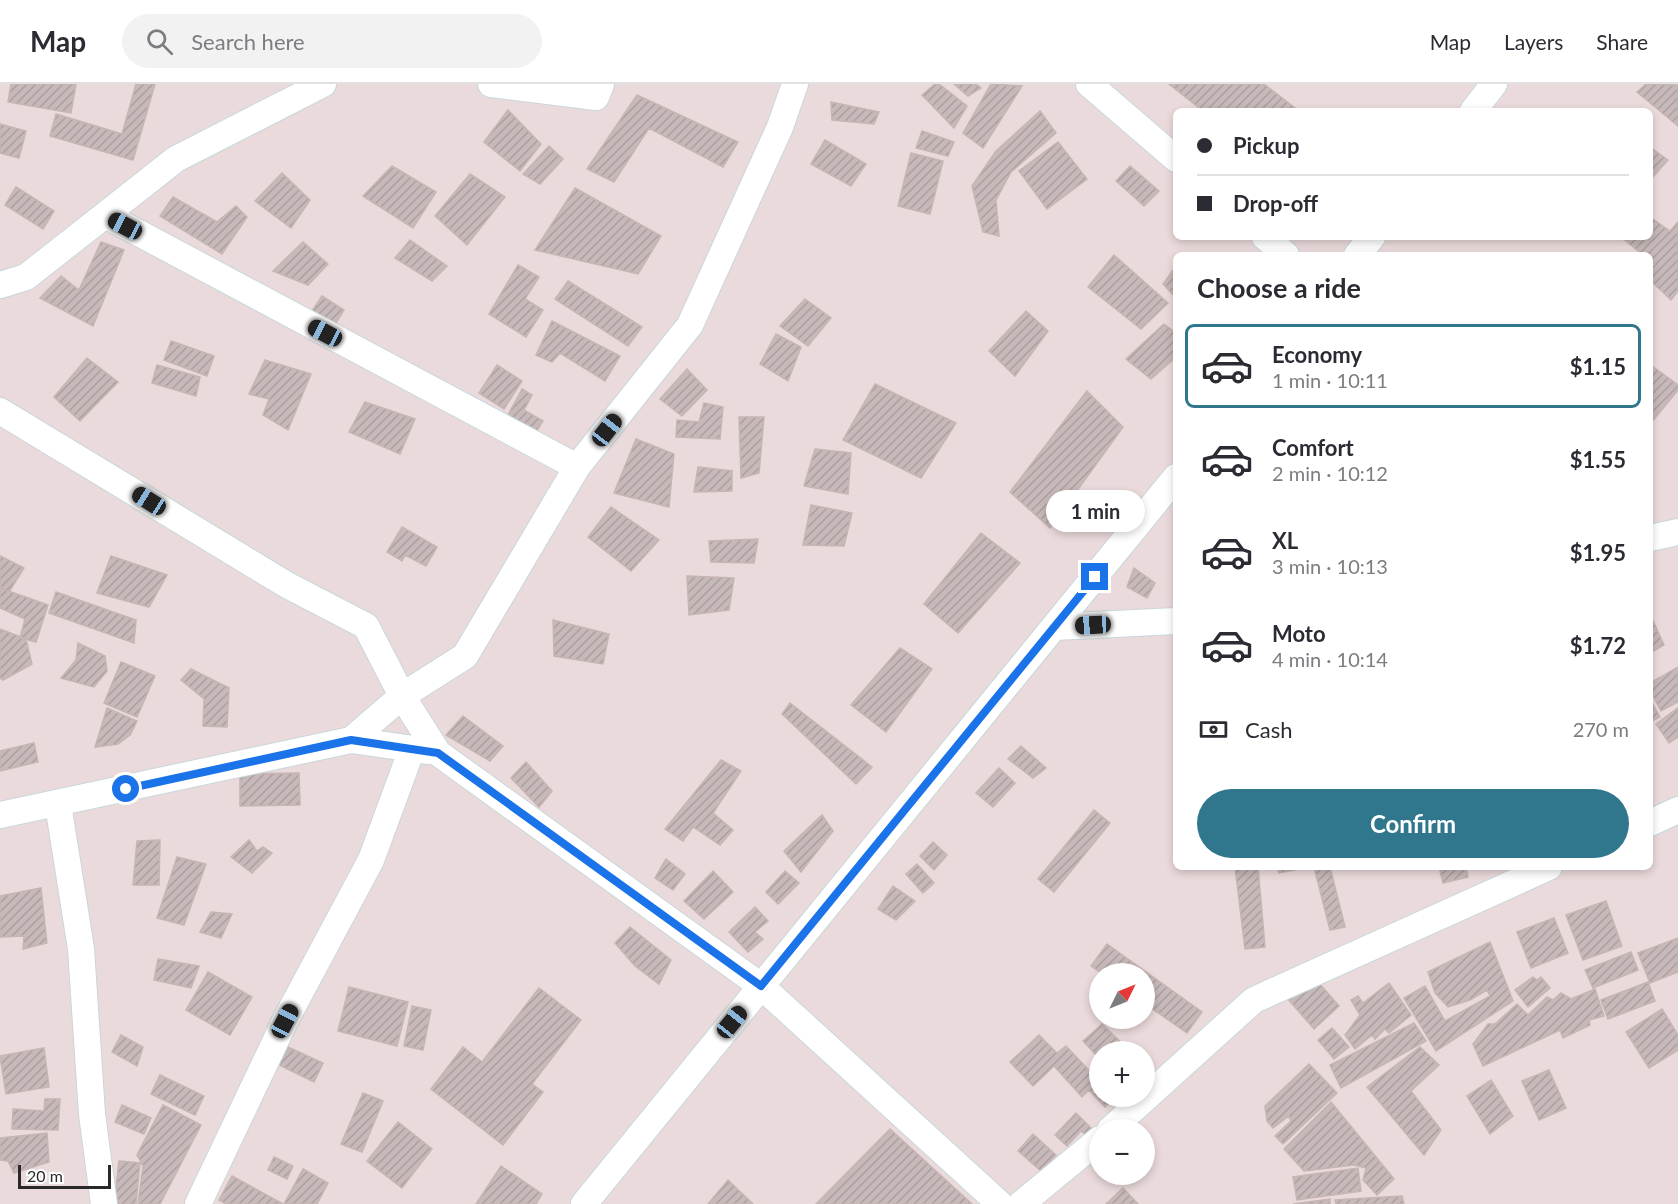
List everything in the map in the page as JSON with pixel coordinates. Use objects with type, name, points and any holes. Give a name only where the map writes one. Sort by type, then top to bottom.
[{"type":"street","points":[[0,285],[26,277],[176,159],[323,84]]},
{"type":"street","points":[[491,84],[596,96],[601,84]]},
{"type":"street","points":[[351,740],[402,696],[465,657],[577,467],[690,325],[780,127],[795,84]]},
{"type":"street","points":[[1089,84],[1173,156]]},
{"type":"street","points":[[1475,108],[1494,84]]},
{"type":"street","points":[[105,215],[577,467]]},
{"type":"street","points":[[1268,240],[1282,252]]},
{"type":"street","points":[[1360,252],[1370,240]]},
{"type":"street","points":[[0,411],[287,585],[366,626],[402,696],[438,753],[761,986],[1000,1204]]},
{"type":"street","points":[[584,1204],[1173,481]]},
{"type":"street","points":[[1653,537],[1678,532]]},
{"type":"street","points":[[1054,627],[1173,621]]},
{"type":"street","points":[[0,815],[351,740],[438,753]]},
{"type":"street","points":[[198,1204],[285,1021],[371,860],[411,749]]},
{"type":"street","points":[[58,804],[81,949],[92,1114],[104,1204]]},
{"type":"street","points":[[1653,822],[1678,810]]},
{"type":"street","points":[[1122,1119],[1254,1000],[1542,870]]},
{"type":"street","points":[[1021,1204],[1089,1147]]},
{"type":"building","points":[[11,84],[76,84],[71,113],[8,102]]},
{"type":"building","points":[[136,84],[155,84],[133,160],[50,136],[56,114],[122,134]]},
{"type":"building","points":[[935,84],[939,84],[967,106],[954,128],[922,95]]},
{"type":"building","points":[[954,84],[976,84],[981,88],[968,96]]},
{"type":"building","points":[[991,84],[1022,86],[983,148],[963,133]]},
{"type":"building","points":[[1169,84],[1264,84],[1295,108],[1199,108]]},
{"type":"building","points":[[1646,84],[1678,85],[1678,126],[1637,92]]},
{"type":"building","points":[[637,95],[738,142],[723,167],[649,128],[614,182],[587,169]]},
{"type":"building","points":[[831,102],[879,112],[874,124],[832,120]]},
{"type":"building","points":[[508,110],[541,144],[520,171],[484,142]]},
{"type":"building","points":[[1040,111],[1056,133],[1011,172],[996,200],[999,236],[983,232],[972,186],[996,151]]},
{"type":"building","points":[[0,124],[26,131],[19,158],[0,153]]},
{"type":"building","points":[[922,131],[954,142],[948,156],[916,148]]},
{"type":"building","points":[[825,140],[866,164],[851,186],[811,164]]},
{"type":"building","points":[[1058,142],[1087,179],[1047,209],[1019,171]]},
{"type":"building","points":[[549,146],[563,159],[540,184],[523,174]]},
{"type":"building","points":[[1653,149],[1668,160],[1653,177]]},
{"type":"building","points":[[911,153],[943,161],[930,214],[898,206]]},
{"type":"building","points":[[392,166],[436,192],[413,228],[363,196]]},
{"type":"building","points":[[1130,166],[1159,191],[1144,206],[1116,181]]},
{"type":"building","points":[[282,173],[310,200],[291,228],[255,201]]},
{"type":"building","points":[[470,174],[505,197],[467,245],[435,216]]},
{"type":"building","points":[[16,187],[54,211],[43,229],[5,205]]},
{"type":"building","points":[[575,188],[661,236],[638,274],[535,250]]},
{"type":"building","points":[[173,197],[217,222],[236,206],[247,217],[222,254],[160,216]]},
{"type":"building","points":[[1653,219],[1670,231],[1678,222],[1678,291],[1671,300],[1653,283],[1653,266],[1655,264],[1653,252],[1639,252],[1625,240],[1653,240]]},
{"type":"building","points":[[410,240],[447,266],[432,281],[395,258]]},
{"type":"building","points":[[101,242],[124,250],[93,326],[40,298],[61,276],[79,290]]},
{"type":"building","points":[[303,242],[328,264],[308,285],[273,271]]},
{"type":"building","points":[[1114,255],[1168,303],[1141,329],[1088,287]]},
{"type":"building","points":[[518,265],[539,277],[525,299],[543,310],[526,337],[489,314]]},
{"type":"building","points":[[1173,270],[1173,295],[1163,284]]},
{"type":"building","points":[[568,281],[642,327],[628,346],[555,299]]},
{"type":"building","points":[[322,296],[344,310],[334,326],[312,311]]},
{"type":"building","points":[[805,299],[831,318],[808,346],[780,326]]},
{"type":"building","points":[[1026,311],[1048,331],[1015,376],[989,351]]},
{"type":"building","points":[[552,321],[620,356],[605,381],[560,353],[552,362],[536,355]]},
{"type":"building","points":[[1164,324],[1173,331],[1173,360],[1151,379],[1126,359]]},
{"type":"building","points":[[776,334],[801,347],[788,381],[760,364]]},
{"type":"building","points":[[171,341],[214,356],[207,376],[164,360]]},
{"type":"building","points":[[87,358],[118,382],[80,421],[54,397]]},
{"type":"building","points":[[265,360],[311,374],[288,430],[263,415],[269,399],[249,394]]},
{"type":"building","points":[[157,365],[200,377],[196,396],[152,383]]},
{"type":"building","points":[[497,365],[522,381],[504,409],[479,393]]},
{"type":"building","points":[[1653,367],[1678,385],[1678,390],[1653,420]]},
{"type":"building","points":[[687,369],[707,390],[682,416],[660,399]]},
{"type":"building","points":[[875,384],[956,423],[921,478],[843,440]]},
{"type":"building","points":[[522,389],[532,395],[524,410],[543,421],[536,432],[508,415]]},
{"type":"building","points":[[1087,391],[1123,427],[1050,528],[1010,492]]},
{"type":"building","points":[[365,402],[415,419],[400,454],[349,432]]},
{"type":"building","points":[[704,403],[723,407],[720,439],[676,437],[677,420],[699,422]]},
{"type":"building","points":[[739,417],[764,417],[759,473],[741,478]]},
{"type":"building","points":[[636,439],[674,454],[669,507],[614,493]]},
{"type":"building","points":[[815,449],[851,453],[848,494],[804,486]]},
{"type":"building","points":[[698,467],[732,471],[732,491],[694,492]]},
{"type":"building","points":[[811,505],[852,513],[844,546],[803,545]]},
{"type":"building","points":[[611,507],[659,540],[631,571],[588,537]]},
{"type":"building","points":[[402,527],[437,547],[426,566],[405,555],[402,561],[387,552]]},
{"type":"building","points":[[981,533],[1020,563],[958,633],[924,604]]},
{"type":"building","points":[[758,539],[754,563],[711,562],[709,541]]},
{"type":"building","points":[[0,556],[24,568],[9,592],[0,586]]},
{"type":"building","points":[[111,556],[167,575],[149,607],[97,593]]},
{"type":"building","points":[[1134,568],[1155,583],[1147,598],[1127,587]]},
{"type":"building","points":[[687,576],[734,578],[729,610],[689,615]]},
{"type":"building","points":[[0,588],[48,605],[36,642],[20,638],[25,619],[0,608]]},
{"type":"building","points":[[56,592],[136,620],[134,643],[49,613]]},
{"type":"building","points":[[553,620],[609,634],[603,664],[554,656]]},
{"type":"building","points":[[1653,621],[1664,645],[1653,651]]},
{"type":"building","points":[[0,629],[26,639],[32,664],[3,680],[0,678]]},
{"type":"building","points":[[78,643],[105,656],[107,671],[94,687],[61,678],[76,660]]},
{"type":"building","points":[[900,648],[932,669],[886,732],[851,705]]},
{"type":"building","points":[[121,662],[155,676],[137,717],[104,703]]},
{"type":"building","points":[[1678,667],[1678,702],[1661,711],[1653,696],[1653,681]]},
{"type":"building","points":[[191,669],[229,688],[227,727],[203,726],[204,699],[181,680]]},
{"type":"building","points":[[790,703],[872,767],[856,784],[782,714]]},
{"type":"building","points":[[1653,704],[1660,717],[1653,720]]},
{"type":"building","points":[[107,708],[137,721],[130,735],[118,744],[95,747]]},
{"type":"building","points":[[1678,708],[1678,737],[1669,743],[1656,724]]},
{"type":"building","points":[[463,716],[503,746],[490,761],[446,735]]},
{"type":"building","points":[[34,743],[38,762],[0,771],[0,751]]},
{"type":"building","points":[[1021,746],[1046,768],[1033,778],[1008,759]]},
{"type":"building","points":[[721,760],[741,771],[713,813],[733,830],[720,845],[693,827],[683,841],[665,829]]},
{"type":"building","points":[[526,762],[552,791],[539,807],[511,778]]},
{"type":"building","points":[[999,768],[1015,783],[993,807],[976,793]]},
{"type":"building","points":[[299,773],[300,805],[240,806],[240,774]]},
{"type":"building","points":[[1094,810],[1110,823],[1054,892],[1038,879]]},
{"type":"building","points":[[822,815],[833,831],[801,872],[784,851]]},
{"type":"building","points":[[160,840],[159,885],[133,885],[137,841]]},
{"type":"building","points":[[249,840],[257,851],[263,847],[272,853],[252,873],[231,857]]},
{"type":"building","points":[[933,842],[947,855],[934,870],[920,856]]},
{"type":"building","points":[[177,857],[206,864],[184,925],[157,918]]},
{"type":"building","points":[[666,859],[685,874],[673,890],[655,878]]},
{"type":"building","points":[[917,864],[934,883],[923,893],[906,874]]},
{"type":"building","points":[[1235,870],[1258,870],[1265,947],[1245,949]]},
{"type":"building","points":[[1278,870],[1294,870],[1279,873]]},
{"type":"building","points":[[1315,870],[1331,870],[1345,927],[1330,930]]},
{"type":"building","points":[[1440,870],[1467,870],[1468,877],[1443,883]]},
{"type":"building","points":[[713,871],[733,892],[704,919],[684,901]]},
{"type":"building","points":[[785,871],[799,883],[778,904],[766,892]]},
{"type":"building","points":[[893,886],[915,901],[896,920],[878,909]]},
{"type":"building","points":[[41,888],[47,943],[23,949],[24,936],[0,937],[0,896]]},
{"type":"building","points":[[1606,901],[1622,946],[1583,960],[1566,915]]},
{"type":"building","points":[[755,907],[768,921],[755,932],[763,939],[748,952],[729,932]]},
{"type":"building","points":[[211,912],[232,914],[221,938],[200,932]]},
{"type":"building","points":[[1554,918],[1568,953],[1531,968],[1517,932]]},
{"type":"building","points":[[630,927],[671,960],[659,984],[635,966],[615,943]]},
{"type":"building","points":[[1678,938],[1678,972],[1650,983],[1638,953]]},
{"type":"building","points":[[1490,942],[1513,1001],[1436,1051],[1404,998],[1425,986],[1445,1021],[1490,996],[1487,990],[1470,1000],[1448,1007],[1435,993],[1428,972]]},
{"type":"building","points":[[1107,944],[1134,963],[1093,963]]},
{"type":"building","points":[[1631,952],[1638,970],[1593,988],[1585,970]]},
{"type":"building","points":[[158,959],[199,966],[191,988],[154,980]]},
{"type":"building","points":[[208,972],[252,997],[230,1035],[186,1010]]},
{"type":"building","points":[[1533,977],[1537,980],[1541,977],[1550,988],[1528,1007],[1515,990]]},
{"type":"building","points":[[1155,978],[1202,1012],[1187,1033],[1155,1011]]},
{"type":"building","points":[[1648,982],[1655,1001],[1608,1019],[1601,1000]]},
{"type":"building","points":[[1319,983],[1339,1006],[1314,1029],[1287,998]]},
{"type":"building","points":[[1389,983],[1411,1015],[1389,1033],[1385,1029],[1375,1039],[1372,1035],[1355,1049],[1345,1035],[1360,1015],[1351,1000],[1358,996],[1363,1003]]},
{"type":"building","points":[[349,987],[408,1002],[397,1046],[338,1031]]},
{"type":"building","points":[[539,988],[581,1020],[532,1084],[543,1092],[503,1145],[431,1089],[463,1047],[482,1062]]},
{"type":"building","points":[[1595,989],[1604,1016],[1589,1020],[1590,1025],[1563,1038],[1560,1030],[1483,1066],[1473,1044],[1488,1024],[1495,1024],[1517,1004],[1528,1015],[1547,997],[1553,1000],[1561,993],[1571,999]]},
{"type":"building","points":[[412,1006],[431,1010],[423,1050],[404,1046]]},
{"type":"building","points":[[1662,1009],[1678,1035],[1678,1050],[1649,1068],[1626,1032]]},
{"type":"building","points":[[1414,1023],[1426,1041],[1341,1088],[1330,1065]]},
{"type":"building","points":[[1332,1028],[1349,1047],[1334,1059],[1318,1040]]},
{"type":"building","points":[[1096,1029],[1107,1029],[1120,1041],[1089,1041],[1089,1047],[1083,1041]]},
{"type":"building","points":[[121,1035],[143,1047],[137,1066],[112,1052]]},
{"type":"building","points":[[1039,1035],[1057,1053],[1066,1046],[1089,1070],[1089,1090],[1082,1097],[1054,1066],[1033,1086],[1010,1062]]},
{"type":"building","points":[[288,1047],[323,1063],[314,1082],[279,1065]]},
{"type":"building","points":[[1420,1047],[1439,1065],[1411,1091],[1441,1130],[1424,1155],[1367,1087]]},
{"type":"building","points":[[44,1048],[49,1087],[6,1094],[0,1056]]},
{"type":"building","points":[[1309,1064],[1337,1093],[1283,1144],[1275,1136],[1291,1121],[1289,1116],[1273,1128],[1267,1121],[1265,1106]]},
{"type":"building","points":[[1549,1070],[1566,1108],[1539,1120],[1522,1081]]},
{"type":"building","points":[[160,1075],[204,1096],[195,1115],[151,1094]]},
{"type":"building","points":[[1491,1080],[1513,1116],[1490,1134],[1467,1096]]},
{"type":"building","points":[[363,1093],[383,1101],[362,1152],[341,1144]]},
{"type":"building","points":[[45,1099],[60,1099],[58,1130],[12,1129],[13,1109],[44,1111]]},
{"type":"building","points":[[1331,1102],[1394,1179],[1377,1195],[1363,1180],[1366,1168],[1354,1165],[1304,1171],[1284,1149]]},
{"type":"building","points":[[122,1105],[151,1118],[144,1134],[115,1122]]},
{"type":"building","points":[[163,1105],[201,1125],[160,1204],[138,1204],[143,1166],[137,1155]]},
{"type":"building","points":[[1076,1113],[1089,1126],[1089,1132],[1086,1135],[1081,1131],[1067,1146],[1055,1135]]},
{"type":"building","points":[[398,1122],[432,1149],[402,1188],[367,1161]]},
{"type":"building","points":[[890,1129],[972,1204],[816,1204]]},
{"type":"building","points":[[47,1133],[49,1162],[14,1173],[8,1161],[0,1160],[0,1138]]},
{"type":"building","points":[[1033,1134],[1056,1155],[1041,1171],[1018,1151]]},
{"type":"building","points":[[274,1157],[293,1166],[287,1179],[268,1170]]},
{"type":"building","points":[[119,1161],[140,1163],[136,1204],[114,1204]]},
{"type":"building","points":[[501,1166],[542,1194],[536,1204],[476,1204]]},
{"type":"building","points":[[1358,1168],[1361,1191],[1297,1200],[1293,1177]]},
{"type":"building","points":[[303,1169],[328,1183],[317,1204],[284,1204]]},
{"type":"building","points":[[232,1176],[283,1204],[226,1204],[219,1200]]},
{"type":"building","points":[[728,1180],[753,1204],[708,1204]]},
{"type":"building","points":[[1123,1188],[1138,1204],[1106,1204]]},
{"type":"building","points":[[1402,1196],[1404,1204],[1336,1204],[1335,1200]]},
{"type":"building","points":[[1330,1199],[1330,1204],[1293,1204]]},
{"type":"route","points":[[126,789],[351,740],[438,753],[761,986],[1095,577]]}]
